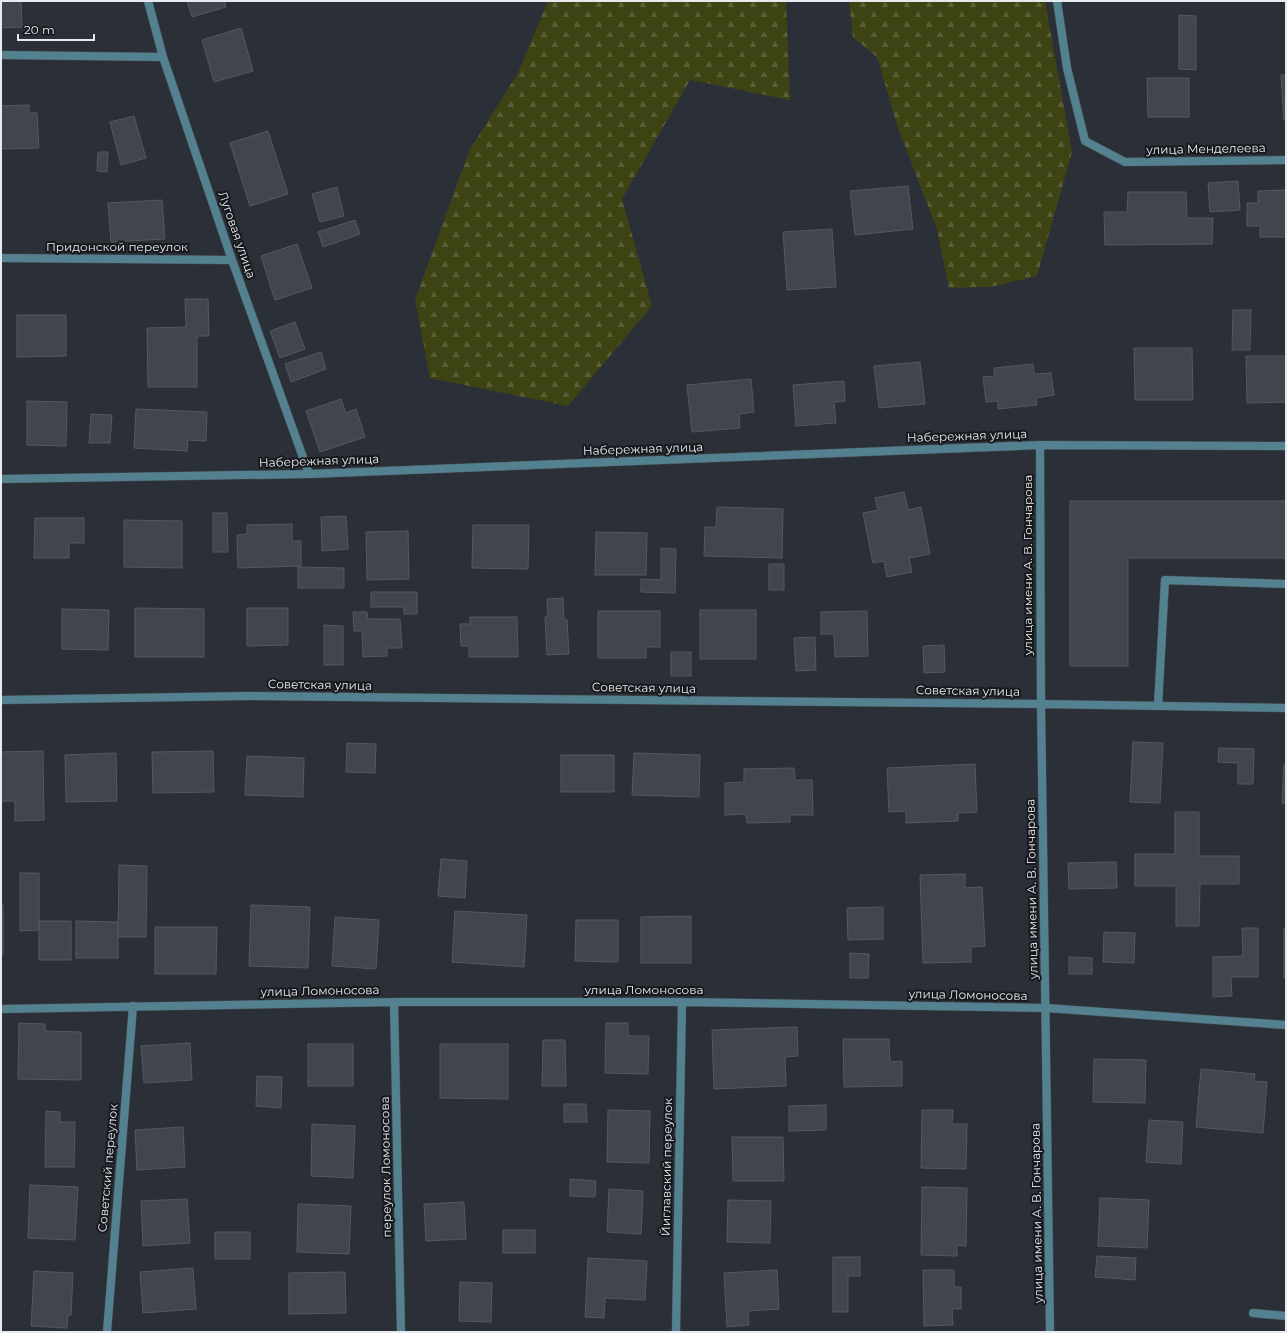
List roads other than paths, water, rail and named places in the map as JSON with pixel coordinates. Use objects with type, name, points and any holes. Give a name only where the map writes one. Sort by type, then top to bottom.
[{"type":"street","name":"Луговая улица","points":[[148,1],[163,57],[232,260],[309,474]]},
{"type":"street","name":"улица Менделеева","points":[[1057,1],[1066,68],[1085,141],[1125,162],[1286,160]]},
{"type":"street","points":[[1,55],[163,57]]},
{"type":"street","name":"Придонской переулок","points":[[1,258],[232,260]]},
{"type":"street","name":"Набережная улица","points":[[1,479],[309,474],[1040,445],[1286,446]]},
{"type":"street","name":"улица имени А. В. Гончарова","points":[[1040,445],[1041,704],[1050,1332]]},
{"type":"street","points":[[1158,706],[1165,580],[1286,584]]},
{"type":"street","name":"Советская улица","points":[[1,700],[247,696],[1286,708]]},
{"type":"street","name":"улица Ломоносова","points":[[1,1009],[394,1002],[682,1002],[1046,1008],[1286,1025]]},
{"type":"street","name":"переулок Ломоносова","points":[[394,1002],[401,1332]]},
{"type":"street","name":"Йиглавский переулок","points":[[676,1332],[682,1002]]},
{"type":"street","name":"Советский переулок","points":[[107,1332],[133,1006]]},
{"type":"street","points":[[1253,1313],[1286,1316]]}]
